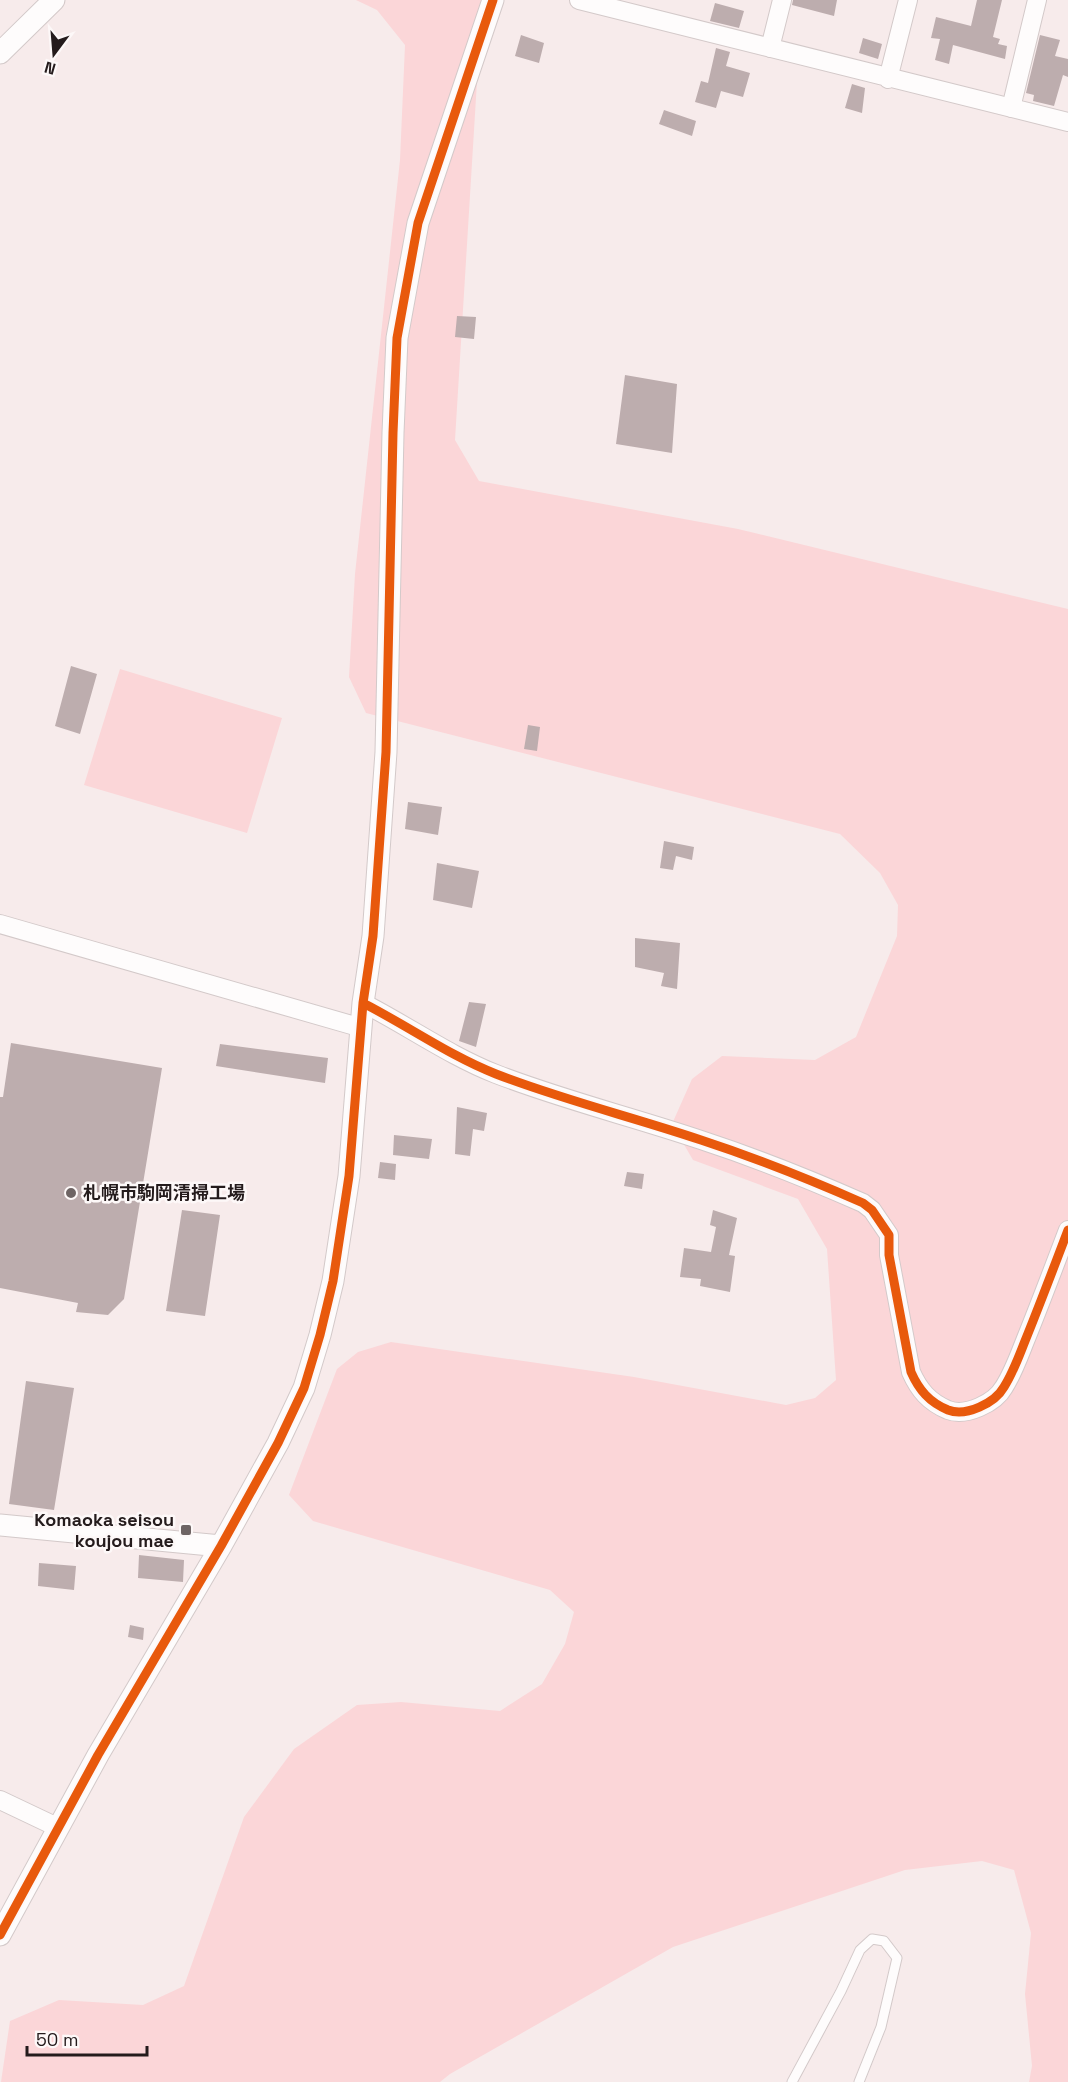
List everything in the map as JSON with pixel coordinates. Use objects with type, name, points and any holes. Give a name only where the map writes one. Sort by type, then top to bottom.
[{"type":"street","points":[[0,53],[54,0]]},
{"type":"street","points":[[0,1935],[98,1755],[278,1443],[300,1398],[320,1335],[333,1281],[349,1176],[363,1004],[372,936],[386,752],[397,338],[418,223],[493,0]]},
{"type":"street","points":[[579,0],[652,9],[770,48],[1068,122]]},
{"type":"street","points":[[770,48],[782,0]]},
{"type":"street","points":[[888,79],[908,0]]},
{"type":"street","points":[[1011,108],[1037,0]]},
{"type":"street","points":[[0,924],[362,1028]]},
{"type":"street","points":[[363,1004],[400,1022],[464,1060],[496,1074],[543,1091],[703,1140],[864,1203],[872,1210],[888,1235],[911,1372],[920,1390],[929,1399],[952,1411],[965,1412],[975,1408],[988,1402],[1004,1389],[1042,1300],[1068,1230]]},
{"type":"street","points":[[0,1525],[220,1545]]},
{"type":"street","points":[[0,1800],[59,1828]]},
{"type":"lane","points":[[792,2082],[841,1991],[860,1950],[872,1939],[884,1941],[897,1958],[881,2027],[859,2082]]},
{"type":"shaded area","points":[[356,0],[482,0],[455,440],[479,481],[738,529],[1068,609],[1068,2082],[1029,2082],[1032,2066],[1025,1994],[1031,1933],[1014,1870],[982,1861],[905,1870],[673,1947],[450,2074],[440,2082],[1,2082],[10,2021],[59,2000],[143,2005],[184,1986],[244,1817],[294,1749],[357,1705],[401,1702],[500,1711],[542,1684],[565,1644],[574,1612],[550,1590],[313,1521],[289,1495],[337,1369],[358,1352],[391,1342],[634,1377],[786,1405],[815,1398],[836,1380],[827,1249],[798,1199],[693,1160],[672,1124],[692,1079],[722,1056],[815,1060],[856,1037],[897,936],[898,905],[880,873],[840,834],[366,713],[349,677],[355,574],[400,160],[405,45],[377,10]]},
{"type":"shaded area","points":[[120,669],[282,718],[247,833],[84,785]]},
{"type":"building","points":[[793,0],[837,0],[834,16],[792,5]]},
{"type":"building","points":[[977,0],[1002,0],[993,37],[1000,39],[998,44],[1007,46],[1005,59],[953,45],[949,64],[935,60],[940,39],[931,38],[936,17],[971,26]]},
{"type":"building","points":[[715,3],[744,11],[739,28],[710,21]]},
{"type":"building","points":[[521,35],[544,43],[539,63],[515,56]]},
{"type":"building","points":[[1040,35],[1060,40],[1055,56],[1068,59],[1068,77],[1063,75],[1054,106],[1033,101],[1034,95],[1026,93]]},
{"type":"building","points":[[863,38],[882,44],[878,59],[859,53]]},
{"type":"building","points":[[716,48],[730,52],[726,66],[750,73],[743,97],[721,91],[716,108],[695,102],[701,81],[708,83]]},
{"type":"building","points":[[852,84],[865,88],[862,113],[845,108]]},
{"type":"building","points":[[664,110],[696,121],[692,136],[659,124]]},
{"type":"building","points":[[457,316],[476,317],[474,339],[455,337]]},
{"type":"building","points":[[625,375],[677,384],[672,453],[616,444]]},
{"type":"building","points":[[71,666],[97,674],[80,734],[55,726]]},
{"type":"building","points":[[528,725],[540,727],[537,751],[524,749]]},
{"type":"building","points":[[408,802],[442,807],[438,835],[405,829]]},
{"type":"building","points":[[664,841],[694,847],[692,860],[676,856],[673,870],[660,868]]},
{"type":"building","points":[[437,863],[479,871],[472,908],[433,900]]},
{"type":"building","points":[[635,938],[680,943],[677,989],[661,986],[664,973],[635,967]]},
{"type":"building","points":[[469,1002],[486,1004],[476,1047],[459,1041]]},
{"type":"building","name":"札幌市駒岡清掃工場","points":[[11,1043],[162,1068],[124,1299],[108,1315],[76,1312],[78,1303],[0,1288],[0,1097],[3,1097]]},
{"type":"building","points":[[220,1044],[328,1058],[325,1083],[216,1066]]},
{"type":"building","points":[[457,1107],[487,1113],[484,1131],[473,1129],[470,1156],[455,1154]]},
{"type":"building","points":[[394,1135],[432,1139],[429,1159],[393,1155]]},
{"type":"building","points":[[380,1162],[396,1164],[395,1180],[378,1178]]},
{"type":"building","points":[[627,1172],[644,1174],[642,1189],[624,1186]]},
{"type":"building","points":[[182,1210],[220,1215],[205,1316],[166,1311]]},
{"type":"building","points":[[713,1210],[737,1218],[729,1255],[735,1256],[730,1292],[700,1286],[701,1279],[680,1277],[684,1248],[711,1252],[716,1227],[710,1225]]},
{"type":"building","points":[[26,1381],[74,1388],[54,1510],[9,1504]]},
{"type":"building","points":[[139,1555],[184,1560],[183,1582],[138,1578]]},
{"type":"building","points":[[39,1563],[76,1566],[74,1590],[38,1586]]},
{"type":"building","points":[[130,1625],[144,1628],[143,1640],[128,1637]]},
{"type":"cycle path","points":[[0,1935],[98,1755],[221,1546],[278,1443],[304,1388],[320,1335],[333,1281],[349,1176],[363,1003],[373,936],[386,752],[397,338],[418,223],[493,0]]},
{"type":"cycle path","points":[[363,1003],[462,1059],[496,1074],[722,1147],[863,1203],[872,1210],[889,1235],[889,1255],[911,1372],[925,1395],[948,1410],[955,1412],[971,1410],[987,1403],[1000,1393],[1018,1358],[1068,1230]]},
{"type":"place","name":"札幌市駒岡清掃工場","points":[[71,1193]]},
{"type":"place","name":"Komaoka seisou koujou mae","points":[[186,1530]]}]
